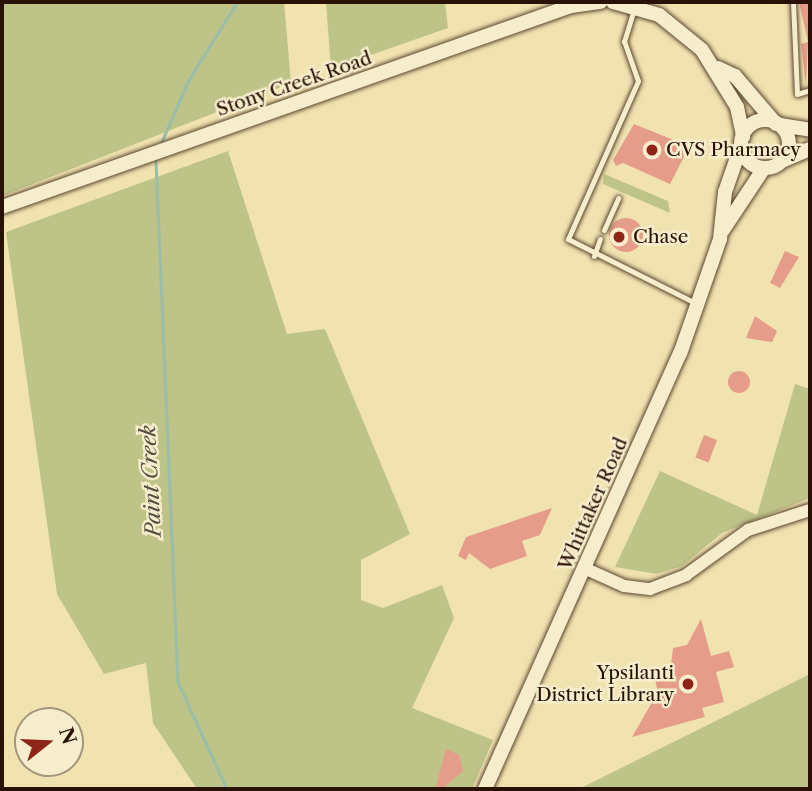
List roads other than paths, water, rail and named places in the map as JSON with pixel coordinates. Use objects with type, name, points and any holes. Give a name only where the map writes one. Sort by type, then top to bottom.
[{"type":"main road","name":"Stony Creek Road","points":[[2,207],[571,6],[601,2]]},
{"type":"main road","points":[[613,2],[636,4],[684,32],[718,68],[735,76],[778,124],[789,148],[784,160]]},
{"type":"main road","points":[[718,68],[751,164],[764,168],[810,149]]},
{"type":"main road","points":[[742,141],[757,122],[810,130]]},
{"type":"main road","name":"Whittaker Road","points":[[723,230],[725,192],[742,141]]},
{"type":"main road","name":"Whittaker Road","points":[[485,789],[698,304],[723,230],[764,168]]},
{"type":"street","points":[[584,568],[624,586],[650,589],[686,575],[748,530],[810,510]]},
{"type":"lane","points":[[793,2],[797,94],[810,90]]},
{"type":"lane","points":[[636,4],[624,41],[638,81],[568,239],[594,256],[698,304]]},
{"type":"lane","points":[[604,230],[618,198]]},
{"type":"lane","points":[[594,256],[600,239]]},
{"type":"waterway","name":"Paint Creek","points":[[161,143],[188,81],[237,2]]},
{"type":"waterway","name":"Paint Creek","points":[[156,161],[178,682],[227,789]]},
{"type":"place","name":"CVS Pharmacy","points":[[652,150]]},
{"type":"place","name":"Chase","points":[[619,237]]},
{"type":"place","name":"Ypsilanti District Library","points":[[688,684]]}]
